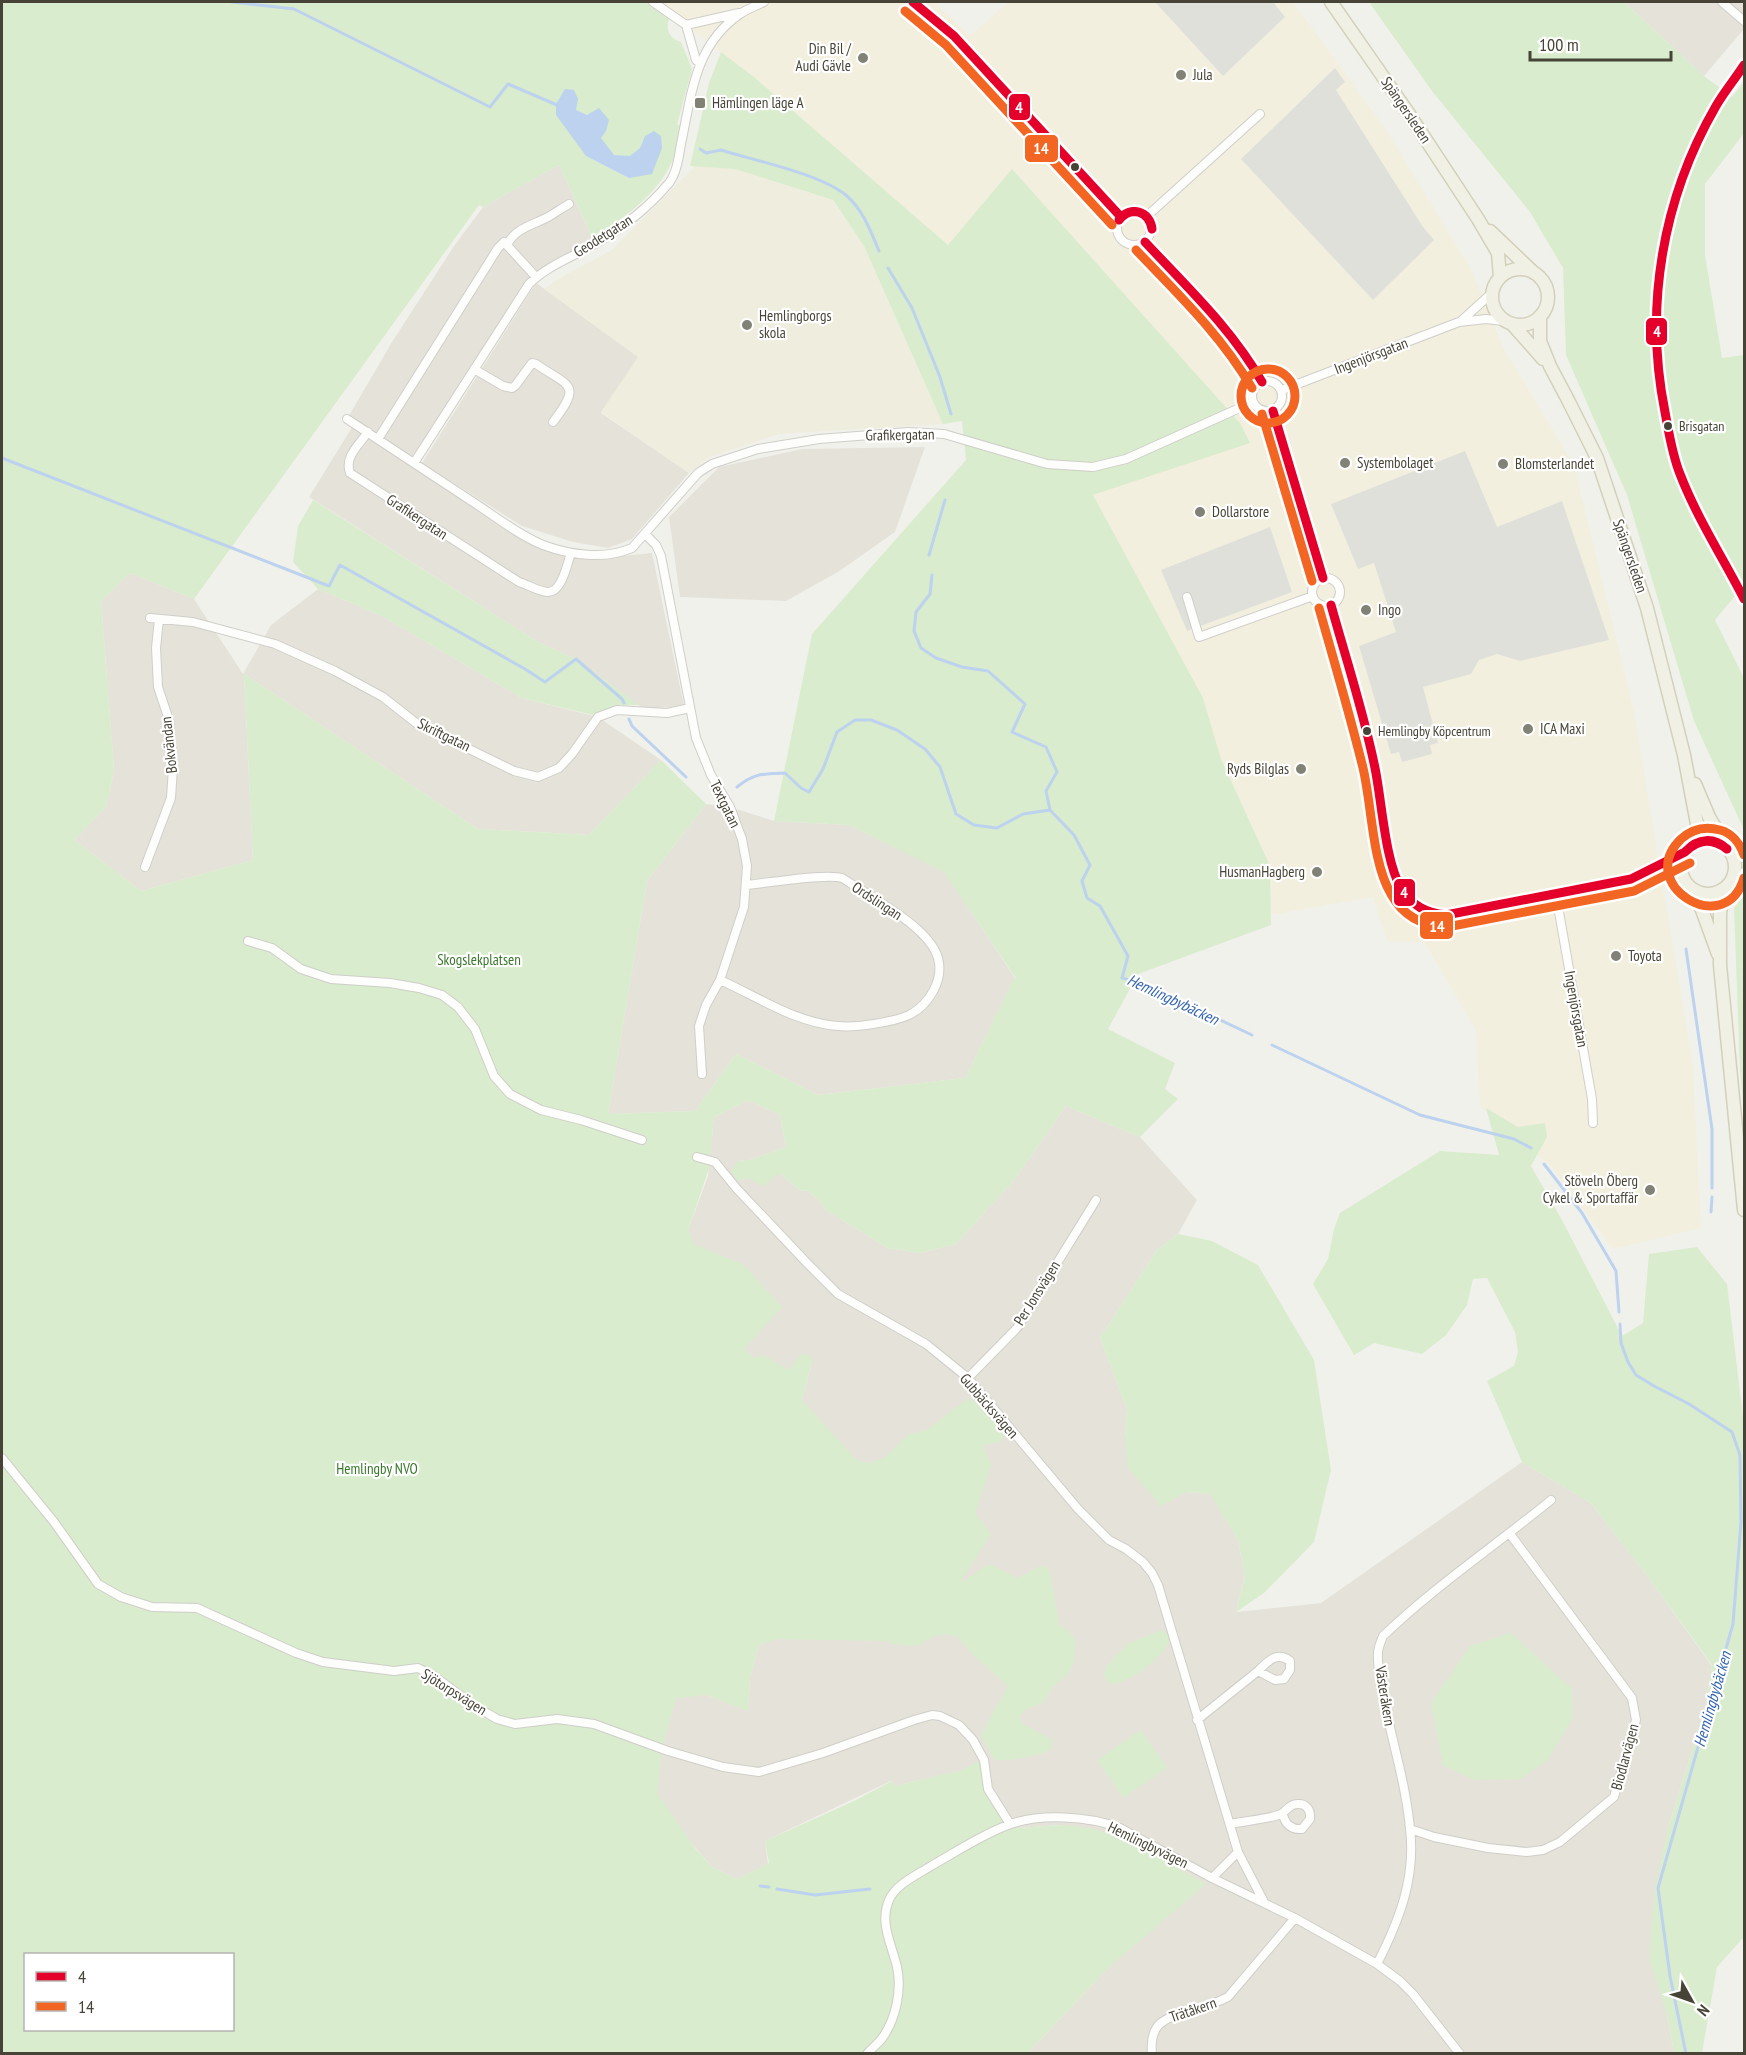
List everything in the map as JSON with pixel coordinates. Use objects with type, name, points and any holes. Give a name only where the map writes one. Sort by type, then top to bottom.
[{"type":"main road","name":"Spängersleden","points":[[1331,2],[1478,219],[1498,253],[1500,277]]},
{"type":"main road","name":"Spängersleden","points":[[1478,219],[1541,279],[1547,293],[1547,302],[1540,316],[1540,341],[1550,366],[1597,458],[1647,608],[1684,755],[1697,824],[1696,835],[1681,867],[1702,909],[1720,965]]},
{"type":"main road","points":[[1492,292],[1500,277],[1508,272],[1526,270],[1534,274]]},
{"type":"main road","name":"Spängersleden","points":[[1492,292],[1494,308],[1550,366]]},
{"type":"main road","points":[[1508,322],[1527,324],[1540,316]]},
{"type":"main road","name":"Spängersleden","points":[[1684,755],[1709,817],[1734,853],[1735,872],[1727,885],[1720,914],[1720,965],[1744,1210]]},
{"type":"main road","points":[[1688,849],[1699,841],[1709,840],[1718,842],[1734,853]]},
{"type":"main road","points":[[1689,886],[1707,894],[1727,885]]},
{"type":"street","points":[[653,2],[686,25],[696,60],[700,63]]},
{"type":"street","name":"Geodetgatan","points":[[414,463],[529,284],[540,272],[595,244],[632,219],[669,183],[677,162],[695,77],[710,43],[724,27],[741,14],[764,2]]},
{"type":"street","points":[[913,2],[954,36],[1121,217]]},
{"type":"street","points":[[1722,2],[1744,21]]},
{"type":"street","points":[[686,25],[741,14]]},
{"type":"street","points":[[1743,594],[1702,523],[1679,472],[1663,408],[1657,368],[1655,330],[1662,255],[1670,213],[1682,176],[1718,103],[1744,65]]},
{"type":"street","points":[[1147,216],[1260,114]]},
{"type":"street","points":[[507,245],[511,236],[569,204]]},
{"type":"street","points":[[1137,211],[1147,216],[1152,227],[1149,238],[1145,242],[1140,245],[1129,245],[1120,238],[1117,227],[1121,217],[1126,213],[1137,211]]},
{"type":"street","points":[[378,439],[498,248],[504,242],[536,277]]},
{"type":"street","points":[[1145,242],[1229,333],[1253,364],[1262,382]]},
{"type":"street","name":"Ingenjörsgatan","points":[[1459,322],[1492,292]]},
{"type":"street","name":"Ingenjörsgatan","points":[[1282,390],[1459,322],[1486,319],[1508,322]]},
{"type":"street","points":[[474,369],[503,386],[512,388],[532,363],[564,382],[570,392],[562,411],[553,422]]},
{"type":"street","points":[[1262,382],[1275,382],[1282,390],[1280,406],[1273,411],[1260,410],[1253,402],[1255,387],[1262,382]]},
{"type":"street","name":"Grafikergatan","points":[[347,419],[542,545],[571,553],[604,555],[620,553],[632,548],[646,535],[698,473],[712,464],[758,449],[819,439],[908,432],[944,434],[1047,464],[1093,467],[1126,459],[1253,402]]},
{"type":"street","points":[[1273,411],[1323,579]]},
{"type":"street","name":"Grafikergatan","points":[[368,432],[349,458],[347,465],[350,473],[519,582],[546,592],[553,591],[558,586],[571,553]]},
{"type":"street","name":"Textgatan","points":[[646,535],[656,545],[661,556],[696,738],[711,775],[730,807],[742,839],[747,866],[744,907],[720,980],[706,1005],[699,1026],[702,1074]]},
{"type":"street","points":[[1323,579],[1335,581],[1339,588],[1338,600],[1331,605],[1322,605],[1313,596],[1316,583],[1323,579]]},
{"type":"street","points":[[1187,597],[1199,637],[1313,596]]},
{"type":"street","points":[[1331,605],[1375,767],[1394,872],[1404,894],[1413,905],[1424,912],[1435,915],[1457,914],[1631,879],[1666,877],[1689,886]]},
{"type":"street","name":"Skriftgatan","points":[[150,618],[194,622],[275,644],[335,671],[383,697],[416,723],[514,771],[538,777],[559,768],[572,754],[598,717],[617,710],[667,713],[690,708]]},
{"type":"street","name":"Bokvändan","points":[[145,867],[171,798],[173,768],[169,720],[158,687],[156,648],[159,619]]},
{"type":"street","points":[[1631,879],[1688,849]]},
{"type":"street","points":[[1727,885],[1744,872]]},
{"type":"street","name":"Ordslingan","points":[[720,980],[809,1022],[839,1026],[869,1025],[909,1015],[927,1001],[939,980],[938,958],[925,937],[898,912],[841,878],[826,876],[747,885]]},
{"type":"street","name":"Ingenjörsgatan","points":[[1556,895],[1592,1099],[1593,1123]]},
{"type":"street","points":[[248,941],[272,948],[301,969],[323,977],[390,983],[442,995],[458,1007],[475,1029],[494,1076],[510,1094],[541,1110],[581,1120],[642,1140]]},
{"type":"street","name":"Gubbäcksvägen","points":[[697,1157],[715,1162],[838,1294],[926,1344],[968,1378],[1078,1509],[1109,1540],[1143,1562],[1152,1573],[1158,1585],[1238,1852],[1264,1902]]},
{"type":"street","name":"Per Jonsvägen","points":[[968,1378],[1017,1328],[1096,1200]]},
{"type":"street","name":"Sjötorpsvägen","points":[[2,1458],[54,1522],[98,1584],[121,1598],[152,1607],[197,1608],[296,1653],[323,1662],[394,1671],[418,1668],[434,1676],[497,1719],[515,1724],[557,1719],[594,1724],[668,1751],[723,1767],[759,1772],[823,1753],[914,1720],[932,1715],[940,1716],[959,1725],[973,1740],[984,1760],[988,1789],[1010,1824]]},
{"type":"street","name":"Västeråkern","points":[[1377,1964],[1401,1911],[1408,1885],[1412,1855],[1403,1785],[1380,1679],[1378,1653],[1383,1636],[1415,1606],[1551,1500]]},
{"type":"street","name":"Biodlarvägen","points":[[1410,1829],[1434,1837],[1488,1848],[1535,1851],[1552,1847],[1567,1838],[1614,1797],[1636,1720],[1632,1698],[1510,1534]]},
{"type":"street","points":[[1197,1720],[1258,1671]]},
{"type":"street","points":[[1230,1824],[1283,1813]]},
{"type":"street","name":"Hemlingbyvägen","points":[[867,2054],[883,2038],[894,2013],[899,1990],[897,1968],[886,1930],[888,1902],[894,1892],[905,1882],[940,1861],[989,1833],[1010,1824],[1032,1819],[1077,1818],[1111,1825],[1295,1918],[1377,1964],[1401,1981],[1413,1994],[1460,2054]]},
{"type":"street","points":[[1212,1878],[1238,1852]]},
{"type":"street","name":"Trätåkern","points":[[1152,2054],[1151,2041],[1158,2025],[1170,2016],[1215,2004],[1228,1997],[1295,1918]]},
{"type":"shaded area","name":"Hemlingby Köpcentrum","points":[[654,2],[934,2],[970,36],[1008,2],[1293,2],[1385,128],[1471,269],[1503,347],[1574,465],[1633,707],[1693,1068],[1701,1228],[1613,1249],[1552,1167],[1480,1107],[1476,1030],[1424,942],[1387,941],[1373,897],[1271,915],[1270,866],[1221,759],[1203,698],[1092,495],[1249,443],[1240,423],[1012,170],[948,245],[754,77]]},
{"type":"shaded area","points":[[1155,2],[1273,2],[1285,17],[1223,76]]},
{"type":"shaded area","points":[[1624,2],[1744,2],[1744,29],[1704,76]]},
{"type":"shaded area","points":[[1335,68],[1345,82],[1336,90],[1423,227],[1434,240],[1373,300],[1241,159]]},
{"type":"shaded area","points":[[559,165],[595,244],[540,272],[414,463],[542,545],[593,559],[652,553],[684,706],[644,709],[576,659],[538,642],[309,497],[354,424],[347,419],[392,342],[454,246],[483,207]]},
{"type":"shaded area","name":"Hemlingborgs skola","points":[[695,166],[735,169],[832,200],[863,244],[943,424],[779,434],[710,457],[689,473],[601,412],[638,357],[544,289],[612,250]]},
{"type":"shaded area","points":[[536,283],[639,357],[601,413],[689,473],[632,539],[608,548],[573,542],[522,526],[422,463]]},
{"type":"shaded area","points":[[925,447],[895,532],[838,572],[786,601],[680,597],[669,517],[719,467],[802,449]]},
{"type":"shaded area","points":[[1465,451],[1497,527],[1562,501],[1609,640],[1520,661],[1497,654],[1479,660],[1471,674],[1423,687],[1438,743],[1430,745],[1432,754],[1402,762],[1399,752],[1391,754],[1359,646],[1396,632],[1374,563],[1358,569],[1331,504]]},
{"type":"shaded area","points":[[1270,527],[1292,592],[1187,631],[1161,570]]},
{"type":"shaded area","points":[[130,573],[194,599],[243,674],[271,625],[318,589],[380,615],[522,698],[598,717],[661,760],[589,835],[478,829],[244,674],[253,860],[141,891],[74,840],[106,807],[114,770],[101,601]]},
{"type":"shaded area","points":[[706,804],[730,807],[774,821],[849,825],[944,871],[1015,978],[965,1078],[818,1095],[736,1054],[695,1111],[608,1114],[647,881]]},
{"type":"shaded area","points":[[748,1100],[780,1115],[786,1147],[749,1160],[738,1161],[748,1178],[780,1173],[799,1190],[808,1191],[821,1202],[824,1209],[888,1248],[920,1253],[956,1244],[1014,1180],[1066,1106],[1140,1137],[1197,1200],[1178,1234],[1157,1250],[1100,1338],[1127,1409],[1125,1437],[1187,1492],[1211,1494],[1238,1540],[1245,1576],[1236,1612],[1321,1603],[1522,1462],[1591,1503],[1712,1666],[1705,1709],[1668,1828],[1667,2014],[1674,2053],[1028,2053],[1108,1968],[1063,1825],[1017,1828],[978,1767],[894,1786],[891,1781],[765,1841],[768,1864],[737,1879],[712,1867],[655,1801],[638,1744],[683,1687],[748,1710],[750,1677],[759,1645],[796,1631],[802,1400],[811,1366],[789,1370],[741,1363],[607,1358],[688,1230],[708,1176],[714,1117]]},
{"type":"green space","points":[[2,2],[654,2],[670,14],[668,31],[672,37],[681,42],[692,69],[677,125],[682,126],[674,158],[648,196],[593,239],[559,165],[483,207],[479,205],[194,599],[130,573],[101,601],[114,770],[106,807],[74,840],[141,891],[253,860],[244,674],[478,829],[589,835],[661,760],[706,804],[647,881],[608,1114],[695,1111],[736,1054],[818,1095],[965,1078],[1015,977],[944,872],[849,825],[774,821],[812,634],[966,460],[962,421],[943,424],[864,246],[833,200],[735,169],[690,166],[709,83],[721,52],[754,77],[948,245],[1012,169],[1240,423],[1250,443],[1093,495],[1203,698],[1221,759],[1270,866],[1271,925],[1138,974],[1108,1029],[1175,1063],[1165,1089],[1178,1099],[1140,1137],[1066,1106],[1014,1180],[956,1244],[920,1253],[888,1248],[824,1209],[821,1202],[808,1191],[799,1190],[780,1173],[763,1186],[748,1178],[738,1181],[731,1171],[738,1161],[749,1160],[786,1147],[780,1115],[748,1100],[714,1117],[710,1159],[712,1160],[688,1230],[694,1244],[744,1265],[782,1307],[744,1349],[754,1358],[763,1355],[788,1370],[803,1353],[813,1358],[802,1400],[859,1461],[869,1463],[883,1459],[909,1434],[927,1430],[970,1398],[1005,1433],[1001,1442],[983,1445],[991,1465],[975,1513],[991,1534],[959,1584],[989,1564],[1017,1578],[1040,1567],[1044,1566],[1049,1569],[1059,1624],[1070,1632],[1075,1641],[1074,1662],[1067,1675],[1053,1687],[1043,1703],[1024,1710],[1019,1717],[1022,1723],[1052,1740],[1051,1750],[1022,1758],[994,1760],[981,1735],[1008,1686],[974,1656],[958,1637],[946,1634],[935,1636],[917,1646],[890,1644],[889,1641],[776,1639],[759,1645],[750,1677],[748,1711],[706,1695],[676,1698],[662,1750],[657,1793],[695,1848],[712,1867],[737,1879],[769,1863],[765,1841],[854,1801],[892,1781],[894,1786],[959,1771],[982,1760],[998,1802],[1017,1828],[1063,1825],[1089,1828],[1123,1837],[1206,1884],[1108,1968],[1028,2053],[2,2054]],"holes":[[[565,89],[575,110],[587,115],[606,131],[600,138],[614,155],[630,157],[640,148],[645,136],[629,178],[586,156]]]},
{"type":"green space","points":[[1369,2],[1624,2],[1704,76],[1732,97],[1744,82],[1744,133],[1705,184],[1705,255],[1722,358],[1744,355],[1744,585],[1715,620],[1744,678],[1744,830],[1694,721],[1627,495],[1566,355],[1563,268],[1530,212],[1432,91]]},
{"type":"green space","points":[[313,500],[538,642],[576,659],[639,705],[616,705],[593,715],[522,698],[380,615],[318,589],[293,562],[298,526]]},
{"type":"green space","points":[[1744,895],[1744,1112],[1740,1070],[1734,908]]},
{"type":"green space","points":[[1486,1108],[1518,1127],[1545,1123],[1547,1137],[1531,1166],[1562,1220],[1622,1336],[1643,1323],[1649,1254],[1697,1247],[1727,1284],[1744,1425],[1744,1939],[1717,1967],[1702,2053],[1674,2053],[1667,2014],[1650,1961],[1654,1894],[1668,1828],[1705,1709],[1712,1665],[1591,1503],[1522,1462],[1487,1381],[1514,1366],[1518,1352],[1515,1332],[1487,1278],[1473,1279],[1467,1305],[1446,1335],[1422,1354],[1374,1343],[1354,1355],[1313,1284],[1328,1259],[1340,1213],[1440,1151],[1499,1155]]},
{"type":"green space","points":[[1178,1234],[1212,1241],[1258,1265],[1314,1360],[1331,1470],[1314,1542],[1264,1593],[1236,1612],[1245,1576],[1238,1540],[1210,1494],[1187,1492],[1161,1506],[1128,1468],[1125,1437],[1127,1409],[1100,1338],[1157,1250]]},
{"type":"green space","points":[[1163,1630],[1169,1636],[1168,1645],[1150,1664],[1121,1682],[1113,1685],[1106,1681],[1104,1673],[1107,1666],[1128,1643]]},
{"type":"green space","points":[[1511,1633],[1572,1689],[1573,1717],[1547,1761],[1520,1779],[1474,1780],[1443,1765],[1431,1703],[1470,1646]]},
{"type":"green space","points":[[1141,1730],[1167,1768],[1123,1798],[1097,1760]]},
{"type":"water","points":[[565,89],[574,90],[578,99],[576,110],[587,115],[599,108],[609,120],[601,138],[614,155],[630,156],[640,148],[645,136],[654,131],[661,136],[662,148],[652,174],[629,178],[586,156],[556,115],[556,104]]},
{"type":"waterway","points":[[232,2],[294,9],[490,107],[508,84],[557,105]]},
{"type":"waterway","points":[[700,149],[706,153],[721,150],[805,175],[836,188],[858,208],[879,251]]},
{"type":"waterway","points":[[888,268],[912,308],[940,377],[951,414]]},
{"type":"waterway","points":[[2,458],[329,586],[340,565],[545,682],[576,659],[624,703]]},
{"type":"waterway","name":"Hemlingbybäcken","points":[[929,555],[945,500]]},
{"type":"waterway","name":"Hemlingbybäcken","points":[[932,575],[930,594],[916,612],[914,631],[921,648],[936,658],[962,667],[988,671],[1025,704],[1012,732],[1046,747],[1057,772],[1046,791],[1050,810],[1074,835],[1090,865],[1082,881],[1087,898],[1100,906],[1128,956],[1122,978],[1142,983],[1252,1035]]},
{"type":"waterway","points":[[629,719],[632,726],[686,777]]},
{"type":"waterway","points":[[737,787],[759,775],[785,773],[801,788],[809,792],[823,769],[837,732],[855,720],[871,720],[897,730],[925,749],[940,767],[956,814],[974,825],[997,828],[1023,814],[1050,810]]},
{"type":"waterway","points":[[1686,949],[1712,1129],[1712,1188]]},
{"type":"waterway","name":"Hemlingbybäcken","points":[[1272,1045],[1420,1115],[1514,1139],[1531,1148]]},
{"type":"waterway","name":"Hemlingbybäcken","points":[[1544,1164],[1582,1213],[1616,1271],[1619,1312]]},
{"type":"waterway","points":[[1711,1212],[1712,1197]]},
{"type":"waterway","name":"Hemlingbybäcken","points":[[1620,1324],[1621,1343],[1636,1375],[1689,1404],[1732,1432],[1740,1455],[1741,1522],[1733,1624],[1658,1888],[1670,1976],[1686,2054]]},
{"type":"waterway","points":[[760,1886],[769,1887]]},
{"type":"waterway","points":[[777,1889],[815,1895],[870,1889]]},
{"type":"transit line","name":"4","points":[[913,2],[954,36],[1121,217]]},
{"type":"transit line","name":"14","points":[[905,11],[946,45],[1112,225]]},
{"type":"transit line","name":"4","points":[[1744,65],[1716,106],[1697,142],[1682,178],[1662,255],[1657,333],[1659,373],[1677,466],[1710,538],[1744,599]]},
{"type":"transit line","name":"4","points":[[1119,220],[1123,215],[1139,212],[1148,218],[1152,229]]},
{"type":"transit line","name":"4","points":[[1119,220],[1124,215],[1139,212],[1147,218],[1152,229]]},
{"type":"transit line","name":"4","points":[[1145,242],[1222,326],[1250,362],[1262,382]]},
{"type":"transit line","name":"14","points":[[1136,250],[1213,333],[1252,388]]},
{"type":"transit line","name":"14","points":[[1263,369],[1273,369],[1283,373],[1291,381],[1295,396],[1291,411],[1283,419],[1273,423],[1263,423],[1253,419],[1245,411],[1241,401],[1241,391],[1245,381],[1253,373],[1263,369]]},
{"type":"transit line","name":"4","points":[[1273,411],[1323,578]]},
{"type":"transit line","name":"14","points":[[1262,414],[1312,581]]},
{"type":"transit line","name":"4","points":[[1331,605],[1371,747],[1391,863],[1401,888],[1415,904],[1426,910],[1446,915],[1631,879],[1685,852]]},
{"type":"transit line","name":"14","points":[[1319,608],[1363,768],[1380,866],[1391,894],[1408,914],[1430,925],[1447,927],[1634,891],[1690,863]]},
{"type":"transit line","name":"14","points":[[1744,855],[1738,843],[1724,831],[1699,829],[1681,839],[1669,856],[1668,873],[1675,888],[1688,899],[1703,905],[1720,905],[1734,896],[1744,878]]},
{"type":"transit line","name":"4","points":[[1686,851],[1701,841],[1717,842],[1727,849]]},
{"type":"transit line","name":"4","points":[[1686,851],[1706,841],[1727,849]]},
{"type":"place","name":"Din Bil / Audi Gävle","points":[[863,58]]},
{"type":"place","name":"Jula","points":[[1181,75]]},
{"type":"place","name":"Hämlingen läge A","points":[[700,103]]},
{"type":"place","name":"Hemlingborgs skola","points":[[747,325]]},
{"type":"place","name":"Brisgatan","points":[[1668,426]]},
{"type":"place","name":"Systembolaget","points":[[1345,463]]},
{"type":"place","name":"Blomsterlandet","points":[[1503,464]]},
{"type":"place","name":"Dollarstore","points":[[1200,512]]},
{"type":"place","name":"Ingo","points":[[1366,610]]},
{"type":"place","name":"ICA Maxi","points":[[1528,729]]},
{"type":"place","name":"Hemlingby Köpcentrum","points":[[1367,731]]},
{"type":"place","name":"Ryds Bilglas","points":[[1301,769]]},
{"type":"place","name":"HusmanHagberg","points":[[1317,872]]},
{"type":"place","name":"Toyota","points":[[1616,956]]},
{"type":"place","name":"Stöveln Öberg Cykel & Sportaffär","points":[[1650,1190]]},
{"type":"park label","name":"Skogslekplatsen","points":[[479,960]]},
{"type":"park label","name":"Hemlingby NVO","points":[[377,1469]]}]
